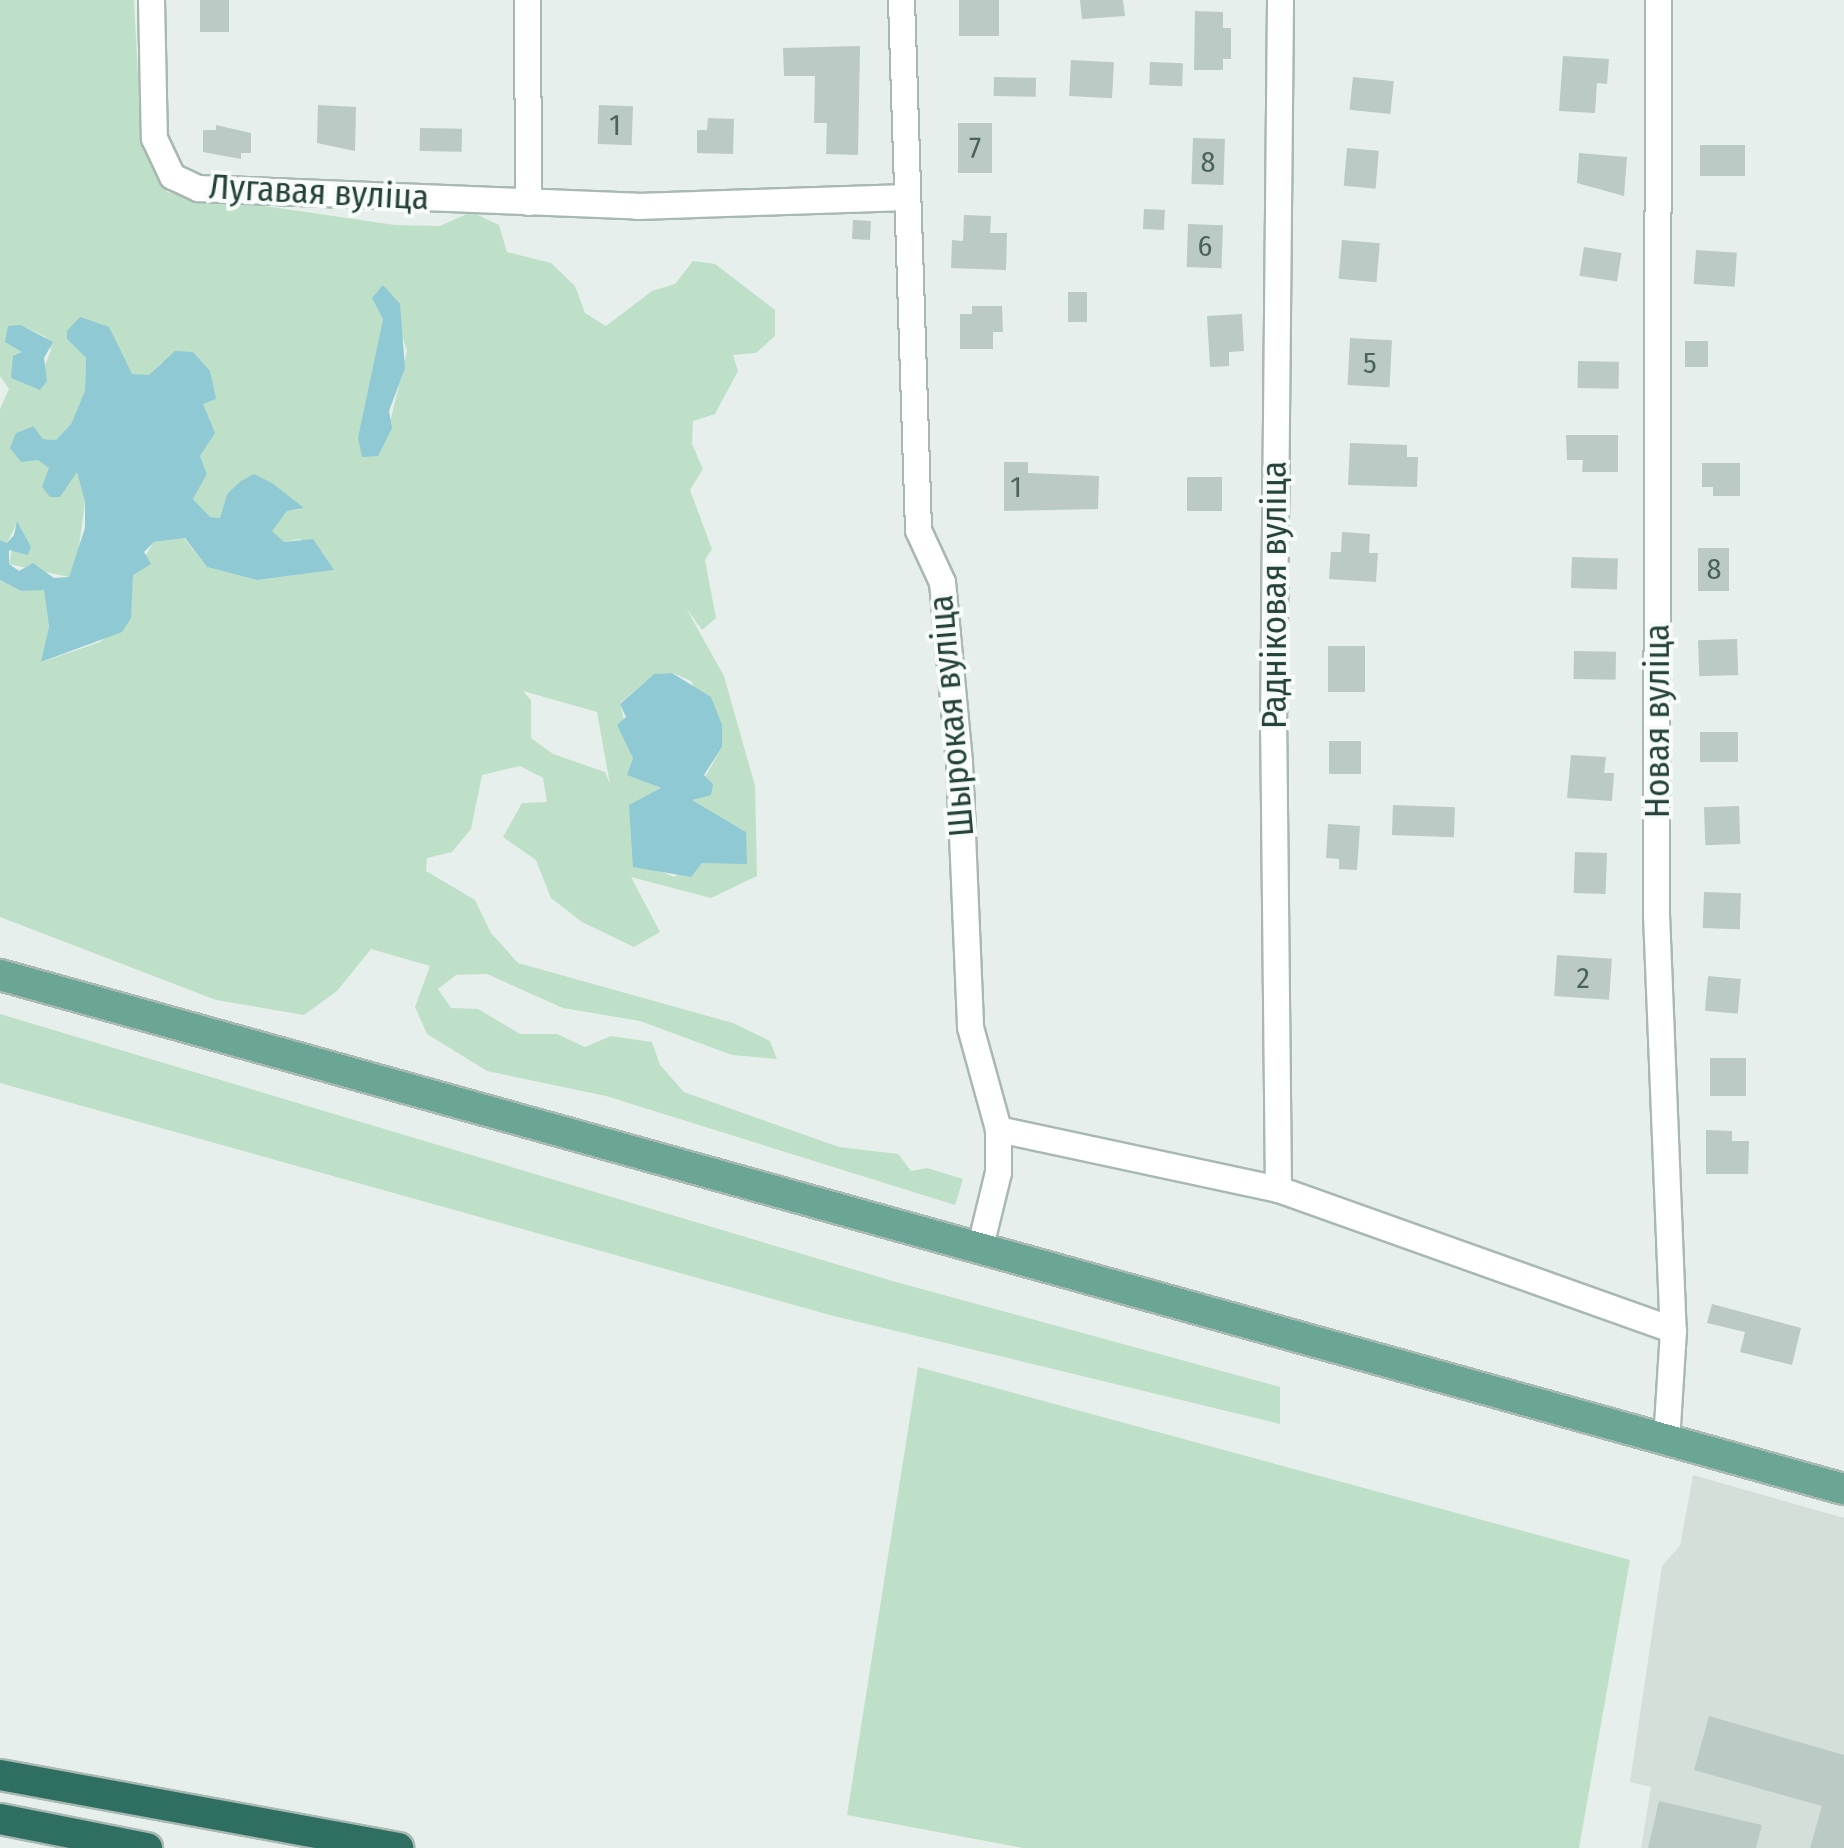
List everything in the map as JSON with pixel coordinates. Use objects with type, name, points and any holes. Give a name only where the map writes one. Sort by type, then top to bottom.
[{"type":"highway","points":[[0,1775],[398,1848]]},
{"type":"highway","points":[[0,1819],[147,1848]]},
{"type":"main road","points":[[0,975],[1844,1489]]},
{"type":"street","name":"Лугавая вуліца","points":[[151,0],[154,138],[172,176],[198,188],[637,206],[907,197]]},
{"type":"street","points":[[528,0],[528,202]]},
{"type":"street","name":"Шырокая вуліца","points":[[901,0],[918,530],[942,582],[958,762],[970,1027],[998,1129],[998,1172],[979,1250]]},
{"type":"street","name":"Радніковая вуліца","points":[[1278,1189],[1273,731],[1280,0]]},
{"type":"street","name":"Новая вуліца","points":[[1658,0],[1656,914],[1673,1330],[1666,1441]]},
{"type":"street","points":[[998,1129],[1278,1189],[1673,1330]]},
{"type":"shaded area","points":[[1693,1475],[1844,1518],[1844,1848],[1641,1848],[1651,1787],[1630,1782],[1662,1566],[1680,1546]]},
{"type":"green space","points":[[0,0],[134,0],[141,132],[167,192],[395,225],[440,226],[471,212],[499,225],[507,252],[551,263],[575,286],[585,313],[606,326],[652,291],[675,284],[693,261],[715,264],[775,310],[775,336],[756,353],[733,355],[738,371],[715,414],[693,421],[692,444],[703,469],[690,490],[712,549],[705,560],[716,618],[702,630],[686,608],[724,676],[755,786],[757,876],[711,898],[631,877],[660,932],[634,947],[582,922],[551,898],[536,860],[503,837],[522,803],[547,802],[543,778],[520,766],[482,775],[471,829],[452,852],[427,858],[426,871],[475,900],[491,933],[518,963],[733,1023],[770,1041],[777,1059],[732,1055],[640,1021],[563,1008],[487,974],[456,975],[438,989],[451,1008],[478,1009],[520,1034],[557,1034],[585,1047],[611,1036],[652,1042],[660,1065],[684,1092],[839,1147],[898,1154],[911,1171],[927,1168],[963,1179],[955,1205],[606,1096],[487,1071],[427,1034],[415,1007],[430,966],[371,949],[337,991],[304,1015],[216,1000],[0,917],[0,580],[21,591],[44,589],[49,628],[42,662],[100,642],[130,618],[133,575],[154,542],[184,538],[207,567],[257,580],[334,570],[300,539],[284,542],[271,531],[287,511],[302,509],[254,474],[227,494],[220,518],[210,517],[193,499],[207,474],[200,456],[214,433],[203,404],[162,362],[149,376],[132,374],[120,354],[77,325],[67,339],[86,358],[85,392],[71,424],[56,440],[43,439],[32,426],[16,433],[68,482],[77,471],[85,502],[78,554],[69,577],[9,564],[17,523],[7,543],[0,540],[0,409],[9,389],[0,376]],"holes":[[[378,306],[396,317],[407,351],[387,435],[362,421],[383,319]],[[21,325],[46,337],[51,350],[42,373],[16,344]],[[673,673],[691,681],[722,747],[692,800],[746,832],[674,877],[655,869],[663,789],[628,775],[633,758],[620,703],[654,674]],[[523,691],[597,712],[610,784],[605,772],[553,754],[531,738],[531,700]]]},
{"type":"green space","points":[[0,1014],[896,1282],[1280,1387],[1280,1424],[830,1315],[0,1083]]},
{"type":"green space","points":[[918,1367],[1630,1560],[1579,1848],[1023,1848],[847,1815]]},
{"type":"water","points":[[383,285],[400,304],[405,368],[389,411],[392,428],[378,456],[362,457],[358,438],[383,319],[372,298]]},
{"type":"water","points":[[80,317],[109,327],[132,374],[149,375],[175,351],[193,352],[210,371],[216,399],[203,404],[215,433],[200,456],[207,474],[193,499],[210,517],[220,518],[227,494],[241,481],[254,474],[272,483],[304,508],[287,511],[272,531],[284,542],[313,539],[334,570],[257,580],[207,567],[185,538],[154,542],[144,552],[151,564],[133,575],[131,618],[122,632],[41,662],[49,627],[44,590],[21,591],[0,580],[0,540],[7,543],[14,535],[17,521],[31,547],[28,555],[9,550],[9,564],[19,571],[33,563],[54,578],[69,577],[85,528],[85,502],[77,472],[60,497],[50,497],[42,487],[49,468],[38,460],[21,462],[10,448],[16,433],[33,426],[43,439],[56,440],[71,424],[85,391],[86,358],[67,339],[67,331]]},
{"type":"water","points":[[21,325],[53,342],[44,358],[47,381],[40,390],[11,378],[13,356],[22,352],[5,342],[8,326]]},
{"type":"water","points":[[672,673],[711,697],[722,725],[722,747],[704,775],[713,784],[711,795],[692,800],[746,832],[747,864],[702,863],[691,877],[633,867],[629,805],[661,788],[627,775],[633,758],[617,725],[626,717],[620,704],[654,674]]},
{"type":"building","points":[[200,0],[229,0],[229,32],[200,32]]},
{"type":"building","points":[[959,0],[999,0],[999,36],[959,36]]},
{"type":"building","points":[[1080,0],[1123,0],[1125,16],[1082,19]]},
{"type":"building","points":[[1195,11],[1223,12],[1223,28],[1231,28],[1231,59],[1223,59],[1223,70],[1194,70]]},
{"type":"building","points":[[860,46],[858,155],[826,154],[827,123],[814,123],[815,76],[784,76],[783,48]]},
{"type":"building","points":[[1563,56],[1609,59],[1607,84],[1597,83],[1595,113],[1559,111]]},
{"type":"building","points":[[1071,60],[1114,62],[1112,98],[1069,96]]},
{"type":"building","points":[[1150,62],[1183,63],[1182,86],[1149,85]]},
{"type":"building","points":[[994,77],[1036,78],[1036,97],[994,96]]},
{"type":"building","points":[[1353,77],[1394,81],[1390,114],[1350,110]]},
{"type":"building","points":[[318,105],[356,107],[355,151],[317,143]]},
{"type":"building","points":[[599,105],[633,106],[632,145],[598,144]]},
{"type":"building","points":[[708,118],[734,119],[733,154],[697,153],[697,130],[707,130]]},
{"type":"building","points":[[958,123],[992,123],[992,173],[958,173]]},
{"type":"building","points":[[216,125],[251,133],[251,153],[241,153],[241,159],[203,152],[203,130],[216,130]]},
{"type":"building","points":[[420,128],[462,129],[462,152],[420,151]]},
{"type":"building","points":[[1193,138],[1225,139],[1223,185],[1191,184]]},
{"type":"building","points":[[1700,145],[1745,145],[1745,176],[1700,176]]},
{"type":"building","points":[[1347,148],[1379,151],[1376,189],[1344,186]]},
{"type":"building","points":[[1579,153],[1627,157],[1624,196],[1577,183]]},
{"type":"building","points":[[1144,209],[1165,210],[1164,230],[1143,229]]},
{"type":"building","points":[[964,215],[991,216],[990,233],[1007,233],[1006,270],[951,268],[952,240],[963,241]]},
{"type":"building","points":[[853,220],[871,221],[870,240],[852,239]]},
{"type":"building","points":[[1188,224],[1223,225],[1221,268],[1186,267]]},
{"type":"building","points":[[1342,240],[1380,243],[1376,282],[1339,279]]},
{"type":"building","points":[[1584,247],[1622,253],[1617,282],[1579,276]]},
{"type":"building","points":[[1696,250],[1737,253],[1735,287],[1694,284]]},
{"type":"building","points":[[1068,292],[1087,292],[1087,322],[1068,322]]},
{"type":"building","points":[[972,306],[1002,306],[1003,332],[993,332],[993,349],[960,349],[960,314],[972,314]]},
{"type":"building","points":[[1242,314],[1244,351],[1229,352],[1229,366],[1210,367],[1207,316]]},
{"type":"building","points":[[1350,338],[1392,340],[1389,387],[1348,385]]},
{"type":"building","points":[[1685,341],[1708,341],[1708,367],[1685,367]]},
{"type":"building","points":[[1578,361],[1619,362],[1619,389],[1578,388]]},
{"type":"building","points":[[1566,435],[1618,435],[1618,472],[1582,472],[1583,460],[1567,460]]},
{"type":"building","points":[[1350,443],[1407,445],[1407,457],[1418,457],[1417,487],[1348,485]]},
{"type":"building","points":[[1004,462],[1028,462],[1028,473],[1099,476],[1098,509],[1004,511]]},
{"type":"building","points":[[1702,463],[1740,463],[1740,496],[1713,496],[1713,487],[1702,487]]},
{"type":"building","points":[[1187,477],[1222,477],[1222,511],[1187,511]]},
{"type":"building","points":[[1342,532],[1370,534],[1369,553],[1378,553],[1376,582],[1329,579],[1331,552],[1341,552]]},
{"type":"building","points":[[1698,548],[1729,548],[1729,591],[1698,591]]},
{"type":"building","points":[[1572,557],[1618,559],[1617,590],[1571,588]]},
{"type":"building","points":[[1737,639],[1738,675],[1699,676],[1698,640]]},
{"type":"building","points":[[1328,646],[1365,646],[1365,692],[1328,692]]},
{"type":"building","points":[[1574,651],[1616,652],[1616,680],[1574,679]]},
{"type":"building","points":[[1700,732],[1738,732],[1738,762],[1700,762]]},
{"type":"building","points":[[1329,741],[1361,741],[1361,774],[1329,774]]},
{"type":"building","points":[[1571,755],[1606,757],[1604,773],[1614,773],[1612,801],[1567,798]]},
{"type":"building","points":[[1393,805],[1455,807],[1454,837],[1392,835]]},
{"type":"building","points":[[1739,806],[1740,844],[1705,845],[1704,807]]},
{"type":"building","points":[[1328,824],[1360,826],[1357,870],[1339,869],[1339,859],[1326,858]]},
{"type":"building","points":[[1575,852],[1607,853],[1606,894],[1574,893]]},
{"type":"building","points":[[1704,892],[1741,893],[1740,929],[1703,928]]},
{"type":"building","points":[[1557,955],[1612,959],[1609,1000],[1554,996]]},
{"type":"building","points":[[1708,976],[1741,979],[1738,1014],[1705,1011]]},
{"type":"building","points":[[1710,1058],[1746,1058],[1746,1096],[1710,1096]]},
{"type":"building","points":[[1706,1130],[1732,1131],[1732,1141],[1749,1141],[1748,1174],[1706,1174]]},
{"type":"building","points":[[1712,1304],[1801,1328],[1792,1365],[1740,1352],[1745,1332],[1707,1323]]},
{"type":"building","points":[[1709,1716],[1844,1755],[1844,1848],[1810,1848],[1822,1806],[1694,1770]]},
{"type":"building","points":[[1659,1801],[1762,1825],[1756,1848],[1648,1848]]}]
